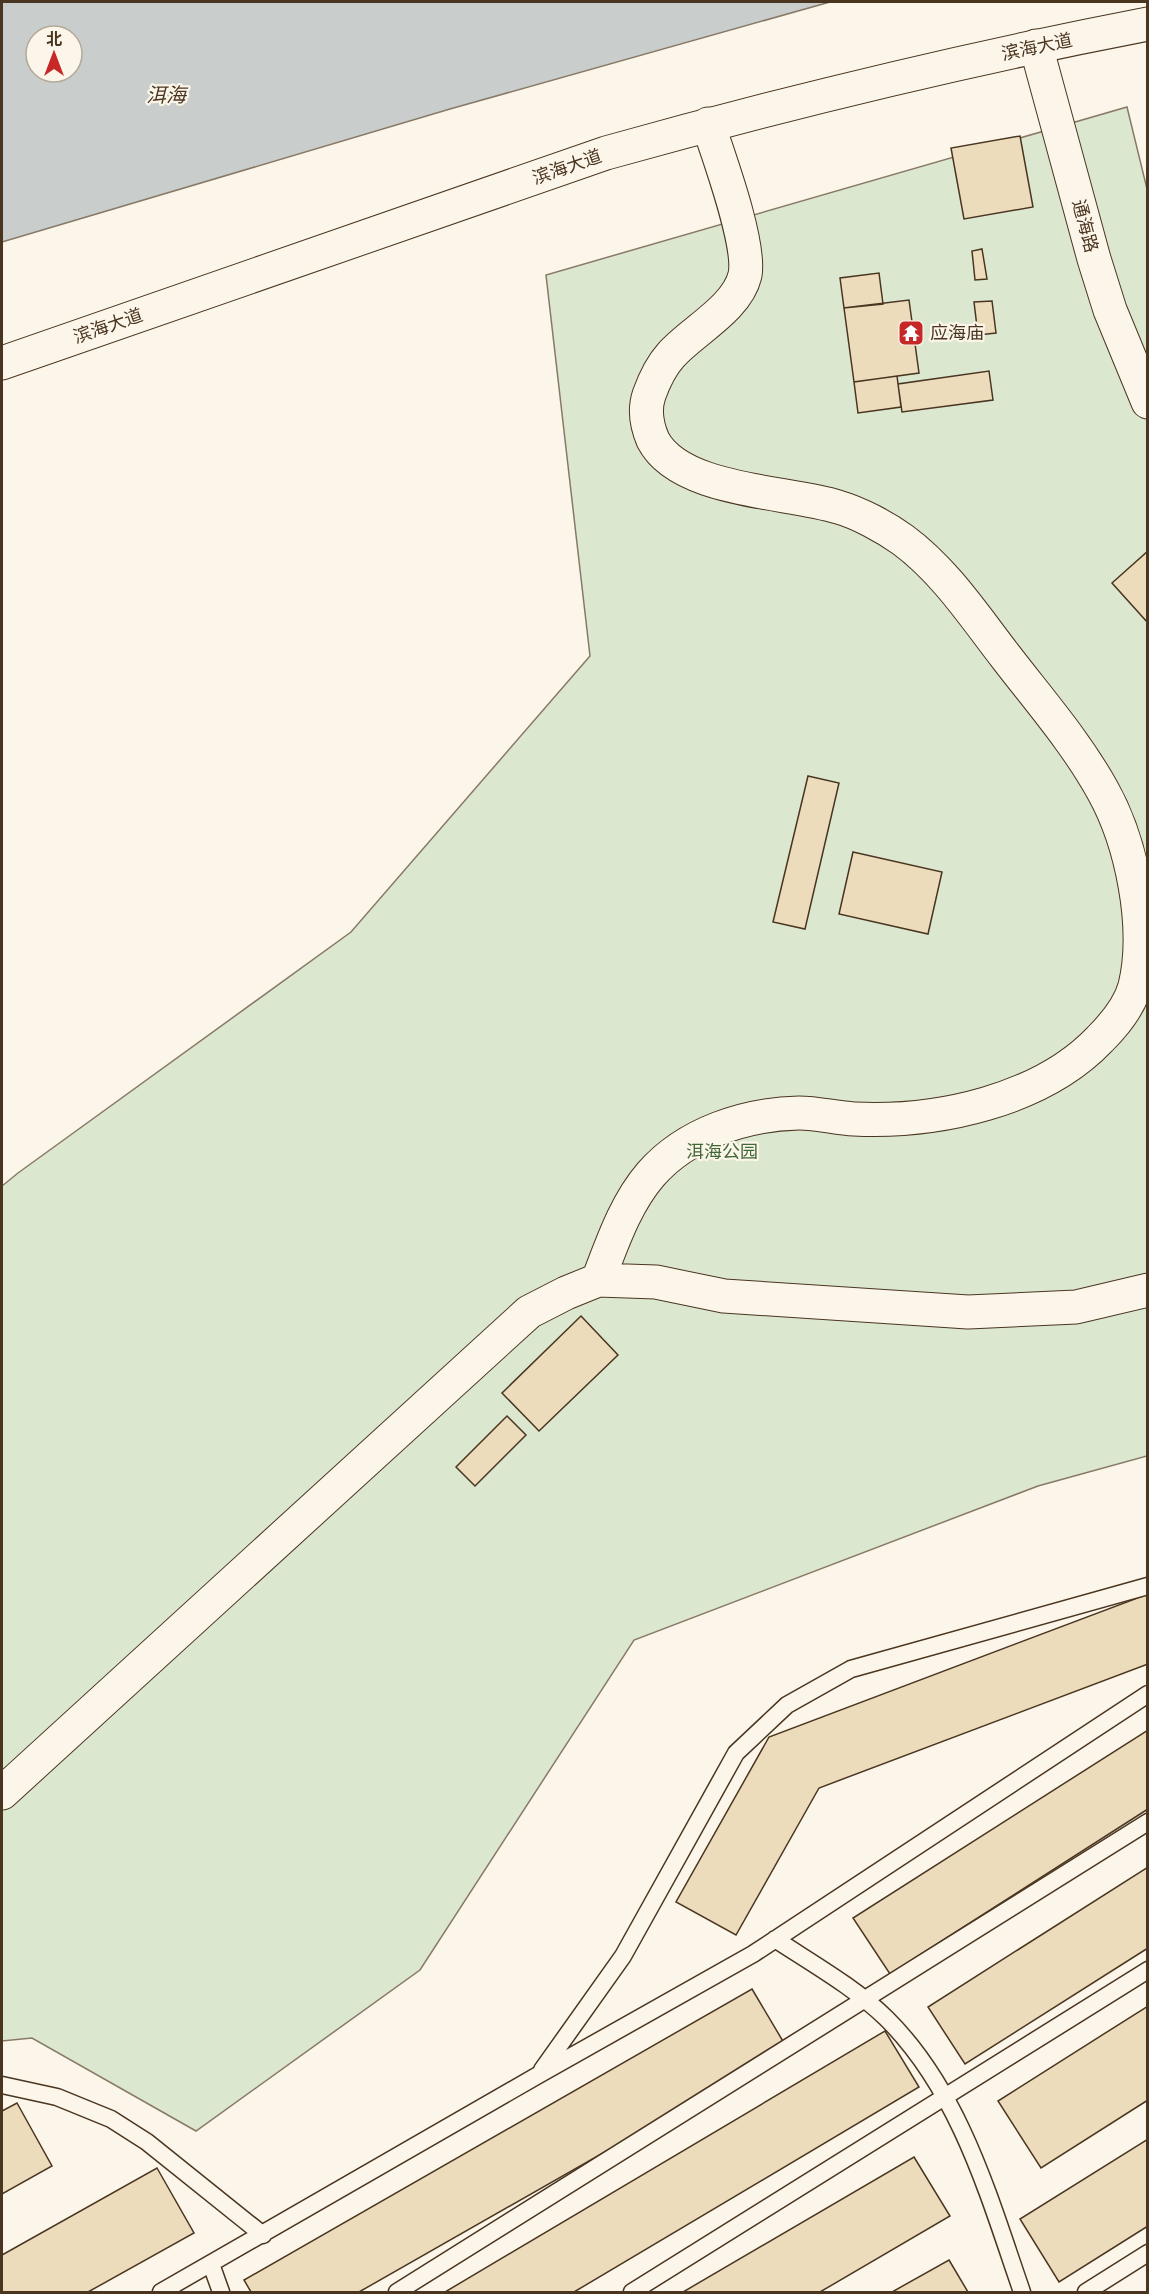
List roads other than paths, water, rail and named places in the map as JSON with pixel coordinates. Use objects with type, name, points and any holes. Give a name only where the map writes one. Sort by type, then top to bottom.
[{"type":"street","name":"滨海大道","points":[[2,363],[606,153],[708,124],[1036,46],[1148,24]]},
{"type":"street","name":"通海路","points":[[1036,46],[1110,310],[1148,402]]},
{"type":"street","points":[[598,1280],[627,1209],[650,1174],[683,1144],[724,1127],[770,1115],[803,1113],[855,1119],[915,1117],[978,1106],[1030,1088],[1071,1066],[1101,1038],[1120,1016],[1135,990],[1141,954],[1140,913],[1134,878],[1106,795],[1081,754],[963,602],[932,566],[902,539],[840,507],[736,488],[690,473],[656,446],[648,427],[646,404],[654,381],[669,357],[735,296],[744,275],[741,234],[708,124]]},
{"type":"street","points":[[2,1793],[530,1312],[566,1293],[598,1280],[656,1282],[724,1296],[968,1312],[1076,1307],[1148,1290]]},
{"type":"lane","points":[[540,2074],[623,1956],[736,1754],[787,1705],[851,1669],[1148,1586]]},
{"type":"lane","points":[[161,2292],[753,1954],[1148,1694]]},
{"type":"lane","points":[[397,2292],[1148,1822]]},
{"type":"lane","points":[[775,1940],[864,1999],[886,2018],[918,2054],[946,2098],[980,2176],[1022,2292]]},
{"type":"lane","points":[[632,2292],[1148,1970]]},
{"type":"lane","points":[[2,2085],[57,2097],[111,2119],[147,2142],[263,2235]]},
{"type":"lane","points":[[1086,2292],[1148,2253]]},
{"type":"lane","points":[[211,2264],[221,2292]]},
{"type":"water","name":"洱海","points":[[2,2],[830,2],[450,109],[2,242]]},
{"type":"place","name":"应海庙","points":[[911,333]]},
{"type":"park label","name":"洱海公园","points":[[722,1152]]}]
